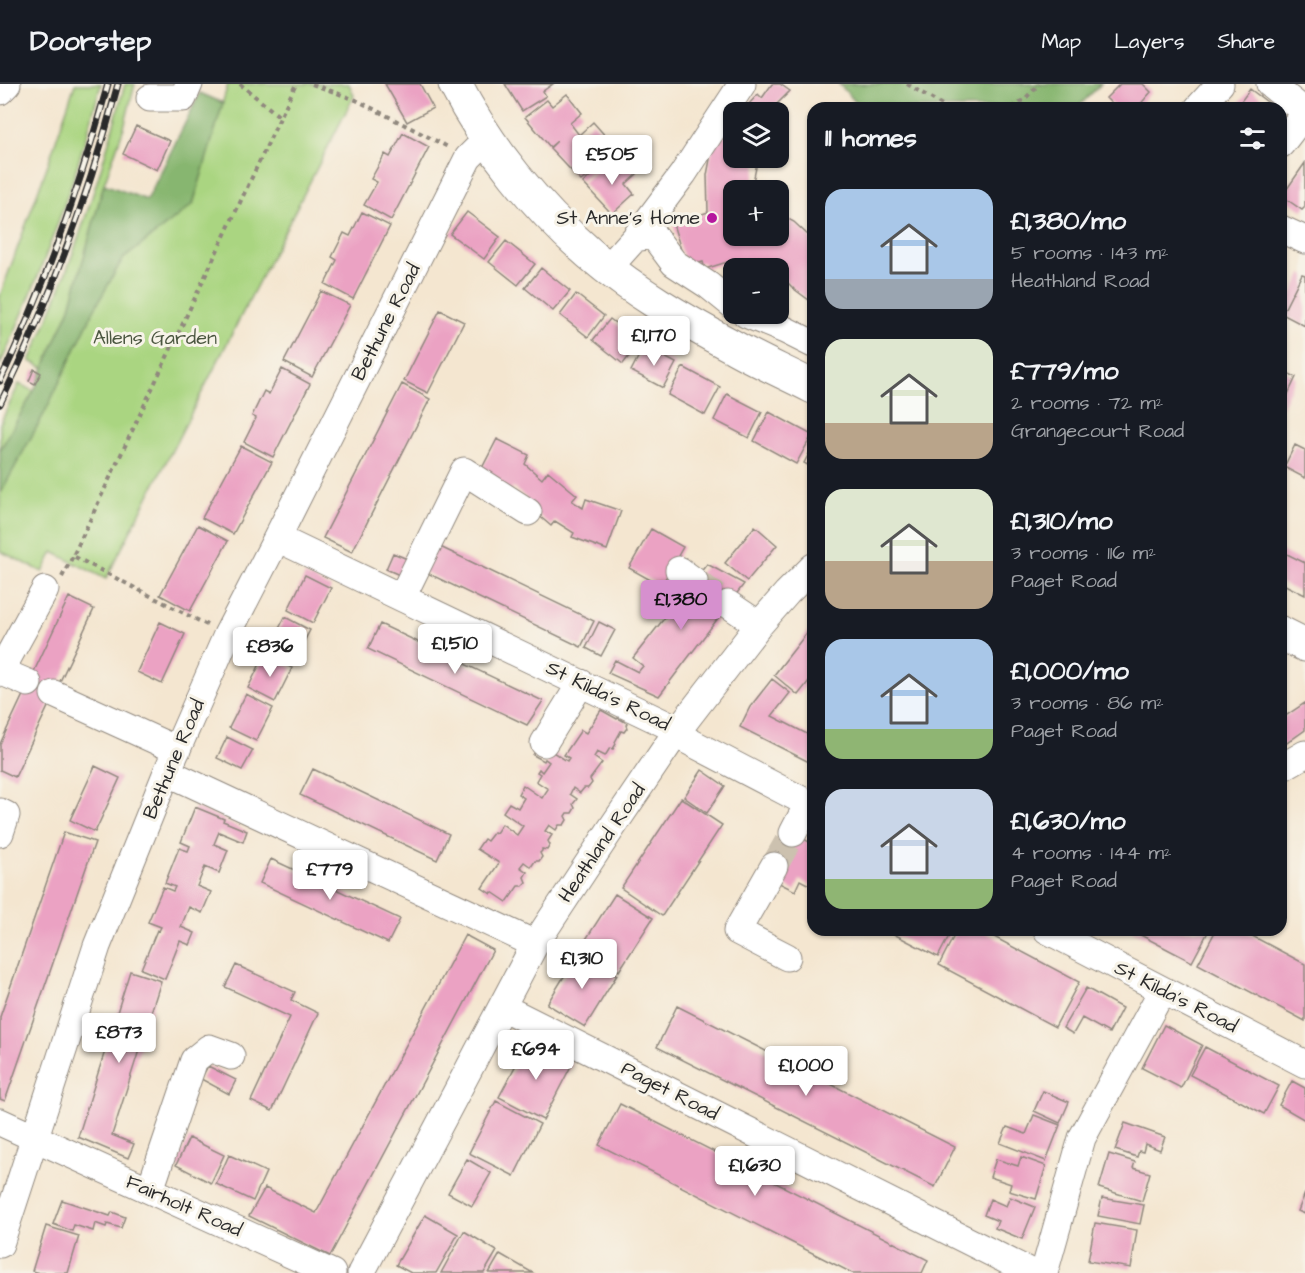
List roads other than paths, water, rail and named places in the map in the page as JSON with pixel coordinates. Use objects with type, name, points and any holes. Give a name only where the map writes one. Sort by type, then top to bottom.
[{"type":"main road","points":[[455,84],[488,140],[510,169],[549,215],[591,255],[628,284],[667,309],[732,347],[807,384]]},
{"type":"main road","points":[[1287,636],[1305,645]]},
{"type":"street","points":[[0,91],[7,84]]},
{"type":"street","points":[[150,98],[183,98],[189,84]]},
{"type":"street","points":[[608,268],[683,174],[742,84]]},
{"type":"street","points":[[1204,102],[1220,84]]},
{"type":"street","points":[[1270,84],[1305,112],[1287,136]]},
{"type":"street","name":"Bethune Road","points":[[0,1244],[97,946],[226,635],[278,538],[468,158],[488,140]]},
{"type":"street","points":[[1287,232],[1305,240]]},
{"type":"street","points":[[635,237],[653,235],[674,263],[723,297]]},
{"type":"street","points":[[770,324],[807,341]]},
{"type":"street","points":[[402,597],[464,471],[528,512]]},
{"type":"street","name":"St Kilda's Road","points":[[278,538],[581,683],[807,803]]},
{"type":"street","name":"Heathland Road","points":[[361,1273],[535,944],[677,732],[759,625],[807,573]]},
{"type":"street","points":[[28,683],[0,671],[45,590]]},
{"type":"street","points":[[728,604],[759,625]]},
{"type":"street","points":[[544,743],[581,683]]},
{"type":"street","points":[[54,694],[172,761],[535,944]]},
{"type":"street","points":[[1287,764],[1305,754]]},
{"type":"street","points":[[793,833],[807,811]]},
{"type":"street","points":[[0,812],[6,815],[0,833]]},
{"type":"street","points":[[774,866],[737,931],[787,957]]},
{"type":"street","name":"St Kilda's Road","points":[[1058,936],[1305,1064]]},
{"type":"street","points":[[1044,1273],[1082,1138],[1162,991]]},
{"type":"street","name":"Paget Road","points":[[502,1007],[1032,1273]]},
{"type":"street","points":[[150,1190],[194,1060],[210,1048],[231,1056]]},
{"type":"street","name":"Fairholt Road","points":[[0,1122],[332,1273]]},
{"type":"tunnel","points":[[694,581],[728,604]]},
{"type":"tunnel","points":[[774,866],[793,833]]},
{"type":"railway","points":[[0,381],[17,345],[61,235],[108,84]]},
{"type":"railway","points":[[0,404],[52,287],[67,247],[118,84]]},
{"type":"place","name":"St Anne's Home","points":[[712,218]]},
{"type":"park label","name":"Allens Garden","points":[[155,338]]}]
